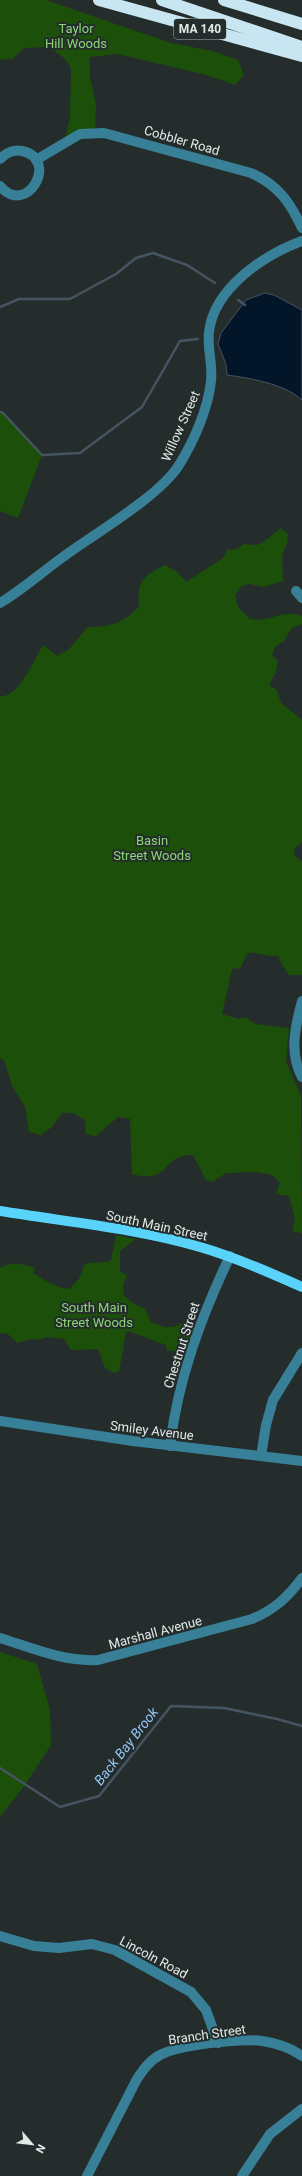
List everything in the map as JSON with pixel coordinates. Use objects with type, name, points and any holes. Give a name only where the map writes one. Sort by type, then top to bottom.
[{"type":"highway","name":"MA 140","points":[[99,0],[302,56]]},
{"type":"highway","points":[[162,0],[302,48]]},
{"type":"highway","name":"MA 140","points":[[224,0],[302,24]]},
{"type":"main road","name":"South Main Street","points":[[0,1211],[145,1234],[179,1241],[230,1256],[302,1287]]},
{"type":"street","name":"Cobbler Road","points":[[36,160],[80,134],[95,132],[120,136],[251,173],[264,179],[286,198],[302,228]]},
{"type":"street","points":[[0,159],[8,153],[16,150],[25,152],[36,160],[39,168],[39,177],[36,185],[29,191],[21,194],[12,194],[0,186]]},
{"type":"street","name":"Willow Street","points":[[0,603],[149,495],[172,475],[186,451],[210,391],[212,378],[209,333],[217,306],[230,290],[262,261],[302,241]]},
{"type":"street","points":[[302,1001],[296,1026],[294,1056],[302,1077]]},
{"type":"street","name":"Chestnut Street","points":[[170,1446],[174,1413],[188,1358],[215,1288],[230,1256]]},
{"type":"street","points":[[261,1456],[266,1425],[273,1400],[302,1353]]},
{"type":"street","name":"Smiley Avenue","points":[[0,1421],[170,1446],[302,1461]]},
{"type":"street","name":"Marshall Avenue","points":[[0,1638],[61,1657],[85,1661],[98,1660],[252,1619],[269,1612],[279,1604],[302,1578]]},
{"type":"street","name":"Lincoln Road","points":[[0,1936],[34,1946],[59,1948],[92,1944],[115,1950],[191,1992],[206,2010],[218,2043]]},
{"type":"street","name":"Branch Street","points":[[87,2176],[137,2080],[149,2063],[159,2056],[172,2050],[218,2043],[262,2041],[280,2045],[302,2056]]},
{"type":"street","points":[[242,2176],[270,2134],[302,2108]]},
{"type":"green space","name":"Taylor Hill Woods","points":[[0,0],[46,0],[171,43],[213,51],[238,60],[244,75],[235,85],[207,75],[117,54],[90,57],[90,77],[96,105],[95,132],[65,141],[70,116],[71,68],[64,58],[49,47],[24,48],[12,59],[0,60]]},
{"type":"green space","points":[[0,412],[3,413],[42,455],[18,518],[0,511]]},
{"type":"green space","name":"Basin Street Woods","points":[[281,528],[288,534],[287,543],[282,556],[283,581],[263,587],[249,584],[240,587],[235,596],[238,607],[250,619],[257,620],[288,614],[302,616],[302,624],[292,628],[284,641],[275,647],[272,655],[278,661],[276,672],[269,685],[277,690],[281,703],[302,720],[302,842],[294,849],[295,856],[302,861],[302,975],[289,975],[278,956],[248,953],[240,968],[232,969],[222,1014],[239,1019],[246,1017],[255,1024],[289,1028],[286,1061],[301,1095],[302,1233],[292,1231],[295,1219],[289,1196],[276,1194],[280,1182],[272,1175],[256,1172],[226,1173],[212,1182],[206,1180],[193,1155],[183,1156],[176,1159],[160,1172],[153,1175],[144,1176],[132,1174],[130,1119],[118,1117],[96,1136],[86,1134],[85,1120],[73,1113],[62,1113],[52,1127],[41,1135],[29,1132],[25,1107],[12,1086],[4,1060],[0,1059],[0,696],[7,695],[20,684],[43,645],[57,656],[69,649],[88,627],[110,625],[123,620],[134,612],[139,606],[139,591],[143,580],[151,573],[165,565],[176,571],[186,582],[223,558],[228,549],[234,550],[244,544],[257,545],[262,543]]},
{"type":"green space","name":"South Main Street Woods","points":[[116,1235],[136,1239],[120,1251],[120,1271],[127,1276],[123,1285],[123,1294],[131,1302],[145,1309],[151,1322],[167,1327],[179,1325],[183,1322],[194,1324],[193,1337],[185,1351],[167,1351],[166,1345],[128,1331],[126,1333],[119,1371],[114,1373],[105,1368],[98,1349],[70,1349],[64,1339],[46,1337],[39,1340],[30,1339],[17,1343],[8,1334],[0,1333],[0,1268],[9,1264],[21,1264],[35,1268],[33,1273],[55,1285],[69,1289],[79,1279],[84,1265],[111,1260]]},
{"type":"green space","points":[[0,1652],[37,1664],[50,1710],[51,1745],[25,1785],[0,1817]]},
{"type":"water","points":[[265,293],[274,295],[302,310],[302,400],[295,394],[277,386],[256,380],[227,375],[226,364],[218,344],[221,333],[246,300]]},
{"type":"waterway","points":[[0,307],[19,299],[70,299],[116,274],[136,258],[153,253],[187,265],[215,283]]},
{"type":"waterway","points":[[238,300],[245,305]]},
{"type":"waterway","points":[[0,412],[3,413],[42,455],[80,453],[142,407],[180,341],[198,339]]},
{"type":"waterway","name":"Back Bay Brook","points":[[0,1768],[60,1807],[99,1796],[171,1706],[224,1708],[302,1726]]}]
